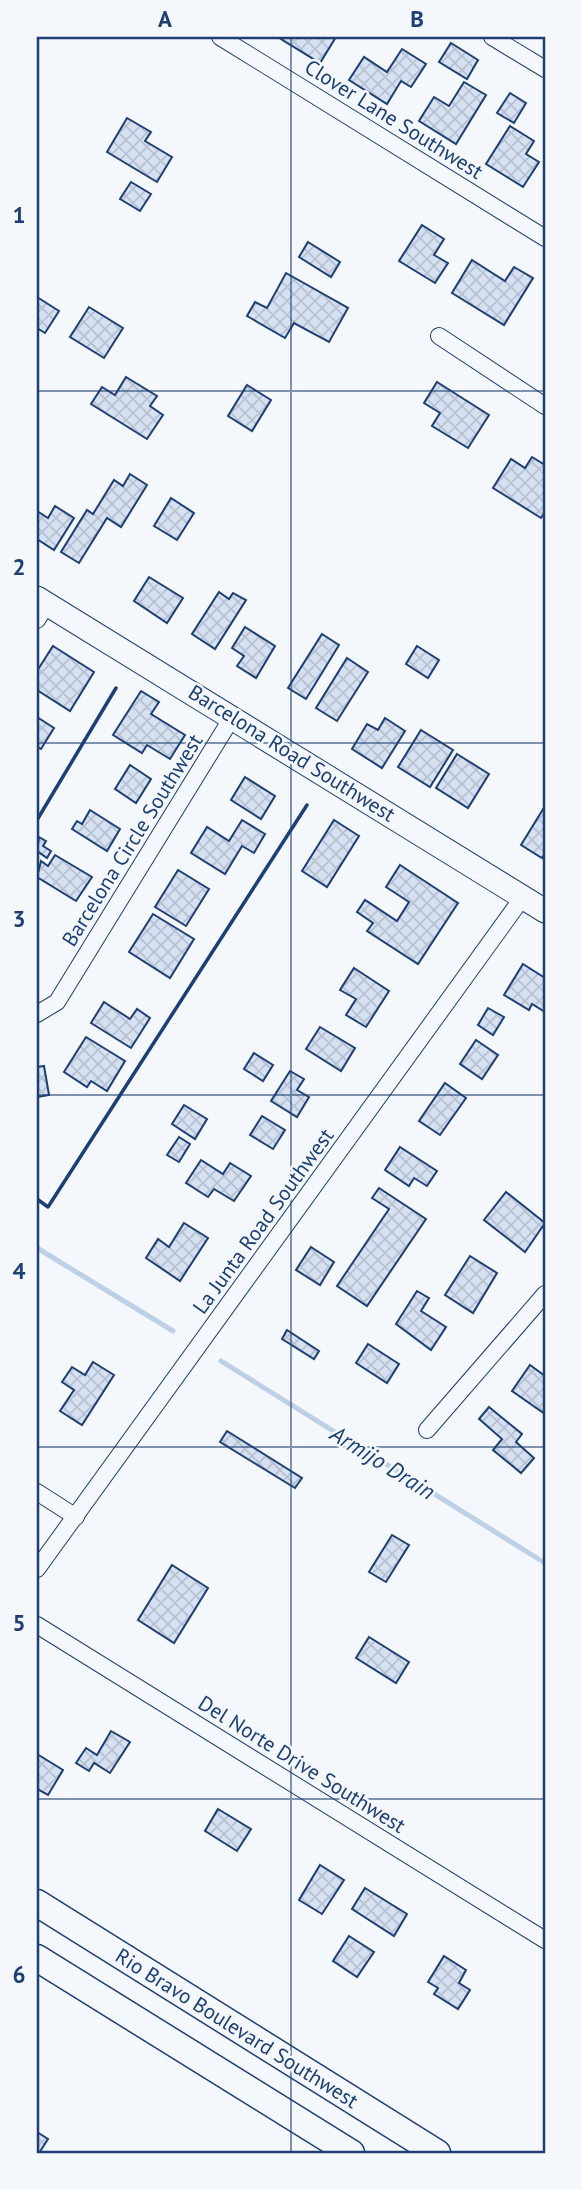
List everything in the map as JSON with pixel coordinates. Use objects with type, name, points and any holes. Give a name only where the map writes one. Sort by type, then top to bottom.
[{"type":"main road","name":"Rio Bravo Boulevard Southwest","points":[[37,1903],[437,2153]]},
{"type":"main road","points":[[37,1958],[351,2153]]},
{"type":"street","name":"Clover Lane Southwest","points":[[220,37],[545,238]]},
{"type":"street","points":[[492,37],[545,69]]},
{"type":"street","points":[[439,336],[545,406]]},
{"type":"street","name":"Barcelona Road Southwest","points":[[40,607],[233,716],[545,911]]},
{"type":"street","name":"Barcelona Circle Southwest","points":[[37,1014],[57,1002],[233,716]]},
{"type":"street","name":"La Junta Road Southwest","points":[[37,1569],[523,897]]},
{"type":"street","points":[[427,1430],[545,1294]]},
{"type":"street","points":[[37,1492],[76,1517]]},
{"type":"street","name":"Del Norte Drive Southwest","points":[[37,1625],[545,1940]]},
{"type":"building","points":[[336,37],[320,63],[281,39]]},
{"type":"building","points":[[451,43],[478,60],[467,79],[439,62]]},
{"type":"building","points":[[402,49],[426,64],[411,87],[401,81],[387,104],[349,80],[364,57],[387,72]]},
{"type":"building","points":[[464,82],[486,95],[456,144],[419,121],[434,97],[449,106]]},
{"type":"building","points":[[510,93],[526,103],[514,123],[497,113]]},
{"type":"building","points":[[127,118],[151,132],[145,141],[172,157],[157,182],[107,152]]},
{"type":"building","points":[[510,126],[534,141],[526,154],[539,162],[523,187],[486,164]]},
{"type":"building","points":[[131,182],[151,194],[140,211],[120,199]]},
{"type":"building","points":[[422,225],[444,239],[434,255],[448,263],[435,283],[399,261]]},
{"type":"building","points":[[308,242],[340,262],[331,277],[299,257]]},
{"type":"building","points":[[472,260],[505,281],[514,267],[533,278],[504,325],[452,293]]},
{"type":"building","points":[[286,273],[348,308],[329,342],[294,323],[285,338],[247,316],[255,302],[267,308]]},
{"type":"building","points":[[37,297],[59,311],[45,333],[37,328]]},
{"type":"building","points":[[89,307],[123,328],[104,358],[70,337]]},
{"type":"building","points":[[126,377],[157,396],[150,406],[163,415],[147,439],[91,404],[102,387],[115,395]]},
{"type":"building","points":[[437,382],[489,415],[468,448],[432,426],[440,413],[424,403]]},
{"type":"building","points":[[247,385],[271,400],[252,431],[228,416]]},
{"type":"building","points":[[532,457],[545,465],[545,512],[541,518],[493,488],[511,459],[525,468]]},
{"type":"building","points":[[130,474],[147,485],[121,527],[107,518],[79,563],[61,552],[87,510],[93,514],[114,480],[123,486]]},
{"type":"building","points":[[171,498],[194,513],[177,540],[154,526]]},
{"type":"building","points":[[55,506],[74,518],[54,550],[37,539],[37,511],[48,518]]},
{"type":"building","points":[[149,577],[183,598],[167,623],[134,601]]},
{"type":"building","points":[[219,592],[229,599],[233,593],[246,600],[215,649],[192,634]]},
{"type":"building","points":[[245,627],[275,646],[256,678],[237,666],[244,656],[232,648]]},
{"type":"building","points":[[322,634],[339,645],[306,699],[288,688]]},
{"type":"building","points":[[53,646],[94,672],[70,711],[37,690],[37,671]]},
{"type":"building","points":[[417,646],[439,660],[428,678],[406,664]]},
{"type":"building","points":[[347,658],[368,672],[337,721],[316,708]]},
{"type":"building","points":[[141,691],[159,702],[151,714],[185,735],[170,759],[147,745],[142,753],[113,735]]},
{"type":"building","points":[[37,717],[54,728],[41,749],[37,747]]},
{"type":"building","points":[[385,718],[405,731],[382,768],[352,749],[367,724],[378,730]]},
{"type":"building","points":[[421,730],[453,750],[430,787],[398,767]]},
{"type":"building","points":[[457,754],[489,774],[468,808],[436,788]]},
{"type":"building","points":[[130,765],[151,779],[136,803],[115,789]]},
{"type":"building","points":[[245,777],[275,796],[261,819],[231,800]]},
{"type":"building","points":[[545,806],[545,853],[542,858],[521,845]]},
{"type":"building","points":[[90,810],[120,829],[107,851],[72,829],[77,821],[82,824]]},
{"type":"building","points":[[242,820],[265,834],[254,853],[242,846],[225,874],[191,853],[207,827],[229,841]]},
{"type":"building","points":[[334,820],[359,836],[327,887],[302,871]]},
{"type":"building","points":[[39,837],[46,841],[43,846],[51,851],[47,858],[37,851]]},
{"type":"building","points":[[55,855],[92,877],[76,901],[37,877],[41,861],[48,866]]},
{"type":"building","points":[[400,865],[458,903],[418,964],[367,931],[373,923],[357,912],[365,900],[397,921],[409,902],[386,887]]},
{"type":"building","points":[[178,870],[209,889],[186,926],[155,907]]},
{"type":"building","points":[[153,914],[194,939],[170,978],[129,952]]},
{"type":"building","points":[[523,964],[545,978],[545,1012],[532,1004],[529,1010],[504,995]]},
{"type":"building","points":[[354,968],[389,991],[366,1027],[346,1015],[356,999],[340,990]]},
{"type":"building","points":[[104,1002],[130,1019],[137,1009],[150,1018],[131,1048],[91,1023]]},
{"type":"building","points":[[488,1008],[504,1017],[493,1035],[478,1025]]},
{"type":"building","points":[[320,1027],[355,1048],[341,1071],[306,1049]]},
{"type":"building","points":[[86,1037],[125,1061],[107,1091],[91,1081],[87,1087],[64,1072]]},
{"type":"building","points":[[476,1040],[498,1055],[482,1079],[460,1064]]},
{"type":"building","points":[[254,1053],[273,1065],[263,1081],[244,1069]]},
{"type":"building","points":[[44,1066],[49,1095],[37,1097],[37,1067]]},
{"type":"building","points":[[290,1071],[304,1079],[297,1090],[309,1097],[297,1117],[271,1101]]},
{"type":"building","points":[[445,1083],[466,1098],[440,1135],[419,1121]]},
{"type":"building","points":[[184,1105],[207,1119],[195,1139],[172,1124]]},
{"type":"building","points":[[262,1116],[285,1130],[273,1149],[250,1135]]},
{"type":"building","points":[[179,1137],[190,1144],[179,1162],[167,1155]]},
{"type":"building","points":[[400,1147],[437,1171],[427,1186],[414,1178],[409,1186],[385,1170]]},
{"type":"building","points":[[201,1160],[223,1174],[230,1163],[251,1176],[234,1201],[214,1189],[208,1197],[186,1183]]},
{"type":"building","points":[[379,1188],[426,1219],[367,1306],[337,1286],[389,1209],[372,1198]]},
{"type":"building","points":[[506,1192],[545,1223],[525,1252],[484,1220]]},
{"type":"building","points":[[184,1223],[208,1238],[180,1281],[146,1258],[158,1239],[169,1247]]},
{"type":"building","points":[[311,1247],[334,1262],[320,1285],[296,1270]]},
{"type":"building","points":[[470,1256],[497,1273],[473,1313],[445,1295]]},
{"type":"building","points":[[417,1291],[429,1298],[421,1311],[446,1327],[431,1350],[396,1324]]},
{"type":"building","points":[[287,1330],[319,1351],[314,1359],[282,1339]]},
{"type":"building","points":[[368,1344],[399,1364],[387,1383],[356,1363]]},
{"type":"building","points":[[93,1362],[114,1375],[82,1425],[60,1411],[74,1390],[62,1382],[72,1367],[85,1375]]},
{"type":"building","points":[[530,1365],[545,1376],[545,1414],[512,1391]]},
{"type":"building","points":[[489,1407],[522,1434],[516,1442],[534,1458],[521,1473],[493,1450],[502,1439],[479,1419]]},
{"type":"building","points":[[227,1431],[302,1478],[295,1488],[220,1442]]},
{"type":"building","points":[[392,1535],[409,1545],[386,1582],[369,1572]]},
{"type":"building","points":[[172,1565],[208,1588],[174,1643],[138,1620]]},
{"type":"building","points":[[369,1637],[409,1662],[396,1683],[356,1658]]},
{"type":"building","points":[[111,1731],[130,1742],[110,1773],[94,1763],[89,1771],[76,1763],[86,1748],[97,1755]]},
{"type":"building","points":[[37,1754],[63,1770],[48,1795],[37,1789]]},
{"type":"building","points":[[218,1809],[251,1829],[237,1851],[205,1831]]},
{"type":"building","points":[[320,1865],[344,1880],[322,1914],[299,1900]]},
{"type":"building","points":[[365,1888],[407,1914],[394,1936],[352,1909]]},
{"type":"building","points":[[349,1936],[374,1952],[357,1977],[333,1961]]},
{"type":"building","points":[[444,1956],[466,1970],[459,1983],[470,1990],[458,2009],[434,1994],[438,1988],[428,1982]]},
{"type":"building","points":[[37,2132],[48,2139],[39,2153],[37,2153]]},
{"type":"waterway","name":"Armijo Drain","points":[[37,1248],[173,1331]]},
{"type":"waterway","name":"Armijo Drain","points":[[221,1361],[545,1563]]},
{"type":"wall","points":[[37,820],[116,688]]},
{"type":"wall","points":[[37,1199],[48,1207],[307,805]]}]
